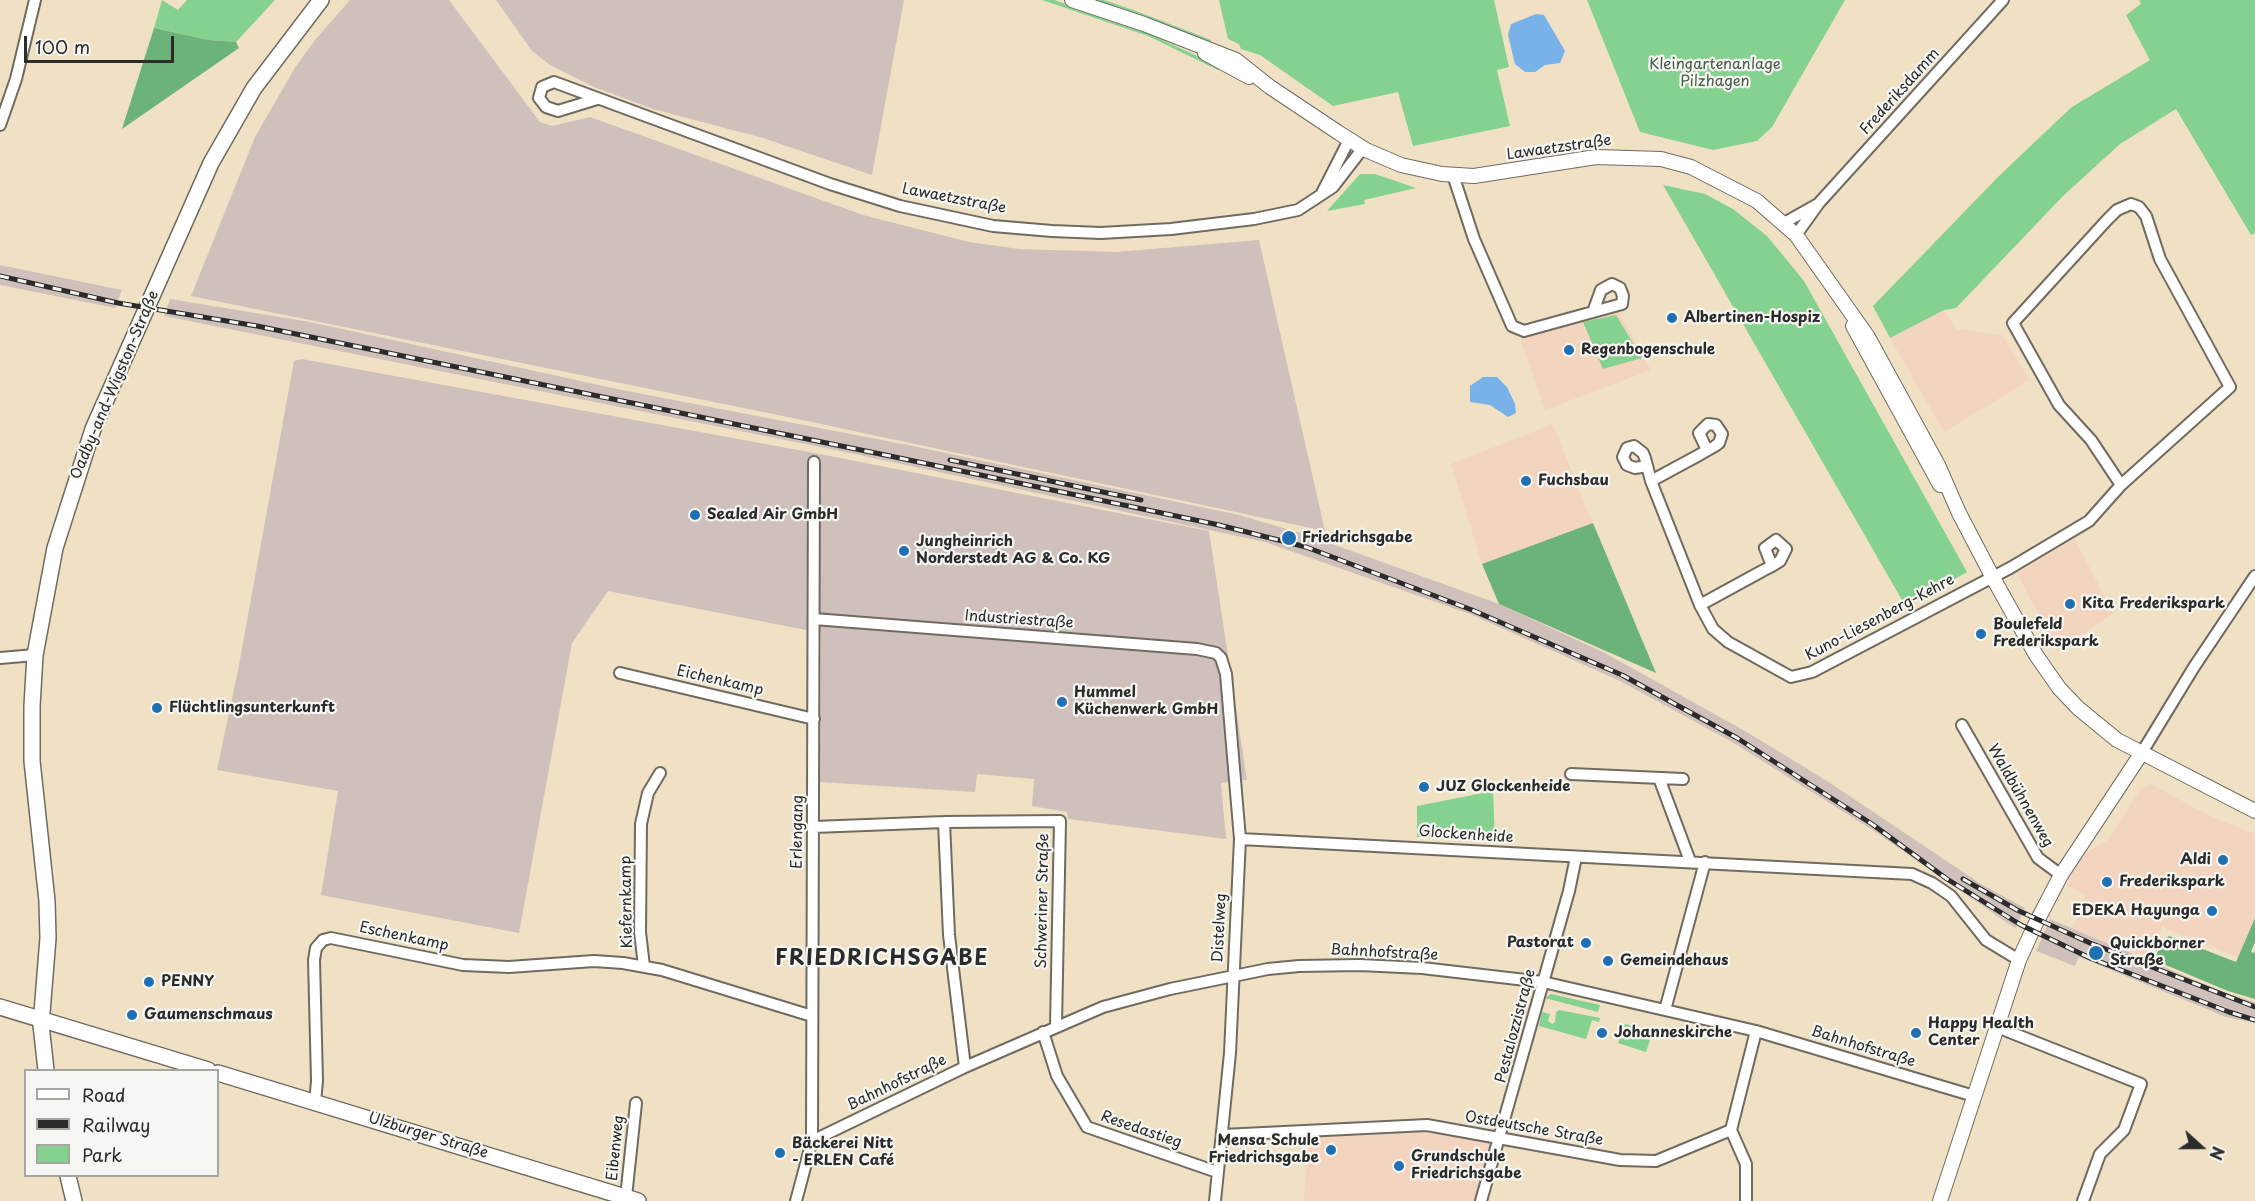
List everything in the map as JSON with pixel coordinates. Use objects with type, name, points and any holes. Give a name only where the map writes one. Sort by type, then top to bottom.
[{"type":"main road","name":"Oadby-and-Wigston-Straße","points":[[46,1069],[42,1020],[48,938],[46,882],[36,811],[32,725],[35,655],[55,548],[93,429],[198,189],[234,120],[275,58],[321,0]]},
{"type":"main road","points":[[0,1007],[201,1069]]},
{"type":"main road","name":"Ulzburger Straße","points":[[219,1073],[624,1198]]},
{"type":"main road","points":[[68,1177],[74,1201]]},
{"type":"street","points":[[0,125],[16,79],[35,0]]},
{"type":"street","name":"Lawaetzstraße","points":[[1072,0],[1236,60],[1270,87],[1349,140],[1401,165],[1453,176],[1494,174],[1596,157],[1661,159],[1691,166],[1727,183],[1757,201],[1796,235],[1836,288],[1860,342],[1930,470],[1959,513],[2036,655],[2059,688],[2101,729],[2141,754],[2255,810]]},
{"type":"street","name":"Frederiksdamm","points":[[1796,235],[1819,204],[2003,0]]},
{"type":"street","name":"Lawaetzstraße","points":[[597,99],[558,111],[546,107],[539,98],[542,87],[554,82],[854,192],[930,214],[993,226],[1091,232],[1171,229],[1281,215],[1298,210],[1319,199],[1333,187],[1363,148]]},
{"type":"street","points":[[1319,199],[1349,140]]},
{"type":"street","points":[[1453,176],[1474,239],[1512,326],[1524,331],[1593,312]]},
{"type":"street","name":"Frederiksdamm","points":[[1784,223],[1819,204]]},
{"type":"street","points":[[1992,576],[2010,568],[2089,521],[2121,485],[2230,387],[2160,259],[2146,216],[2139,207],[2131,204],[2117,210],[2107,220],[2013,323],[2059,405],[2091,440],[2121,485]]},
{"type":"street","points":[[1651,481],[1707,450]]},
{"type":"street","name":"Erlengang","points":[[796,1201],[812,1142],[814,462]]},
{"type":"street","name":"Kuno-Liesenberg-Kehre","points":[[1647,466],[1700,605],[1719,636],[1784,674],[1797,677],[1992,576]]},
{"type":"street","points":[[1700,605],[1772,566]]},
{"type":"street","points":[[1940,1201],[2019,960],[2061,875],[2255,576]]},
{"type":"street","name":"Industriestraße","points":[[813,619],[1197,649],[1216,653],[1221,658]]},
{"type":"street","points":[[0,658],[35,655]]},
{"type":"street","name":"Distelweg","points":[[1215,1201],[1223,1136],[1240,839],[1226,674],[1221,658]]},
{"type":"street","name":"Eichenkamp","points":[[620,673],[814,719]]},
{"type":"street","name":"Waldbühnenweg","points":[[1962,725],[2038,858],[2061,875]]},
{"type":"street","name":"Kiefernkamp","points":[[660,773],[648,793],[641,824],[640,932],[644,966],[812,1016]]},
{"type":"street","points":[[1571,774],[1683,779]]},
{"type":"street","points":[[1659,778],[1690,861]]},
{"type":"street","name":"Schweriner Straße","points":[[814,827],[944,822],[1060,821],[1056,1026]]},
{"type":"street","points":[[944,822],[949,935],[965,1067]]},
{"type":"street","name":"Glockenheide","points":[[1240,839],[1912,874],[1932,883],[1951,896],[1986,940],[2007,955],[2019,960]]},
{"type":"street","name":"Pestalozzistraße","points":[[1481,1201],[1500,1140],[1576,857]]},
{"type":"street","points":[[1665,1010],[1705,862]]},
{"type":"street","name":"Eschenkamp","points":[[315,1102],[317,1081],[314,960],[316,948],[323,940],[339,938],[463,965],[509,967],[594,961],[644,966]]},
{"type":"street","name":"Bahnhofstraße","points":[[812,1142],[965,1067],[1103,1007],[1170,988],[1289,967],[1360,965],[1422,968],[1543,982],[1756,1030],[1974,1096]]},
{"type":"street","points":[[1997,1027],[2141,1084],[2124,1130],[2100,1154],[2083,1201]]},
{"type":"street","points":[[1746,1201],[1746,1164],[1731,1130],[1756,1030]]},
{"type":"street","name":"Resedastieg","points":[[1043,1032],[1058,1076],[1087,1127],[1217,1172]]},
{"type":"street","name":"Eibenweg","points":[[624,1198],[636,1103]]},
{"type":"street","name":"Ostdeutsche Straße","points":[[1223,1136],[1427,1125],[1620,1160],[1656,1161],[1731,1130]]},
{"type":"shaded area","points":[[350,0],[449,0],[540,122],[552,126],[590,117],[863,215],[969,242],[1019,249],[1116,252],[1259,240],[1325,531],[783,416],[191,296],[255,137],[296,66]]},
{"type":"shaded area","points":[[496,0],[904,0],[872,175],[763,138],[653,109],[594,87],[550,65],[532,51]]},
{"type":"shaded area","points":[[0,265],[122,290],[115,308],[0,285]]},
{"type":"shaded area","points":[[170,299],[310,322],[622,390],[908,445],[1239,515],[1307,535],[1499,604],[1605,653],[1745,731],[1827,781],[1981,884],[2025,908],[2016,928],[1871,829],[1732,742],[1620,681],[1470,614],[1265,542],[850,453],[164,316]]},
{"type":"shaded area","points":[[1618,310],[1651,370],[1545,410],[1520,339]]},
{"type":"shaded area","points":[[1944,310],[1956,329],[2002,335],[2030,380],[1944,432],[1890,338]]},
{"type":"shaded area","points":[[302,359],[820,454],[1209,531],[1247,780],[1221,783],[1226,839],[1068,819],[1067,812],[1032,806],[1034,779],[977,774],[975,792],[820,782],[821,633],[608,591],[572,643],[519,933],[321,895],[338,791],[217,770],[239,665],[294,361]]},
{"type":"shaded area","points":[[1553,424],[1593,525],[1482,564],[1451,464]]},
{"type":"shaded area","name":"Kita Frederikspark","points":[[2075,539],[2113,613],[2058,652],[2017,573]]},
{"type":"shaded area","points":[[2151,784],[2208,815],[2255,834],[2255,918],[2238,957],[2162,927],[2149,959],[2073,928],[2086,895],[2067,886],[2077,864],[2090,850],[2108,840],[2141,788]]},
{"type":"shaded area","points":[[2050,919],[2228,994],[2255,1002],[2255,1023],[2226,1017],[2079,957],[2075,966],[2036,951]]},
{"type":"shaded area","name":"Grundschule Friedrichsgabe","points":[[1427,1125],[1500,1140],[1481,1201],[1304,1201],[1309,1132]]},
{"type":"green space","points":[[162,0],[178,10],[187,0],[275,0],[236,42],[209,40],[154,28]]},
{"type":"green space","points":[[1042,0],[1054,0],[1132,26],[1221,67],[1218,70],[1148,36]]},
{"type":"green space","points":[[1090,0],[1104,0],[1136,11],[1211,40],[1210,43]]},
{"type":"green space","points":[[1219,0],[1494,0],[1509,67],[1497,70],[1510,126],[1413,146],[1398,92],[1333,106],[1260,55],[1241,49],[1239,44],[1228,39]]},
{"type":"green space","name":"Kleingartenanlage Pilzhagen","points":[[1587,0],[1845,0],[1772,127],[1757,141],[1713,150],[1640,132]]},
{"type":"green space","points":[[2139,0],[2255,0],[2255,233],[2251,235],[2176,109],[2120,144],[2063,196],[1956,308],[1944,310],[1890,338],[1873,306],[1998,177],[2072,107],[2150,60],[2126,15],[2141,4]]},
{"type":"green space","points":[[154,28],[209,40],[236,42],[239,48],[122,129]]},
{"type":"green space","points":[[1360,174],[1375,174],[1416,188],[1364,200],[1365,204],[1327,211]]},
{"type":"green space","points":[[1663,185],[1705,194],[1733,209],[1767,236],[1804,281],[1967,572],[1906,607]]},
{"type":"green space","points":[[1616,315],[1642,358],[1603,369],[1583,322]]},
{"type":"green space","points":[[1593,523],[1656,673],[1499,604],[1482,564]]},
{"type":"green space","points":[[1493,791],[1495,840],[1417,837],[1417,806]]},
{"type":"green space","points":[[2255,918],[2255,942],[2251,952],[2255,953],[2255,999],[2228,991],[2154,960],[2163,940],[2169,936],[2236,962]]},
{"type":"green space","points":[[1551,994],[1600,1005],[1598,1012],[1545,998]]},
{"type":"green space","points":[[1559,1010],[1600,1018],[1599,1022],[1592,1020],[1586,1039],[1539,1026],[1542,1012],[1550,1014],[1548,1021],[1552,1024]]},
{"type":"green space","points":[[1625,1024],[1653,1031],[1646,1052],[1618,1043]]},
{"type":"water","points":[[1536,14],[1544,15],[1565,51],[1560,63],[1545,65],[1535,72],[1525,72],[1515,64],[1508,35],[1511,24]]},
{"type":"water","points":[[1483,377],[1497,377],[1507,387],[1515,404],[1516,413],[1508,417],[1490,405],[1470,402],[1470,386]]},
{"type":"railway","points":[[0,276],[118,303],[257,326],[890,456],[1219,525],[1306,547],[1472,610],[1622,675],[1737,738],[1872,824],[1947,879],[2021,925],[2090,958],[2255,1020]]},
{"type":"railway","points":[[950,460],[1141,500]]},
{"type":"railway","points":[[1963,879],[2017,910],[2090,943],[2255,1007]]},
{"type":"place","name":"Albertinen-Hospiz","points":[[1672,318]]},
{"type":"place","name":"Regenbogenschule","points":[[1569,350]]},
{"type":"place","name":"Fuchsbau","points":[[1526,481]]},
{"type":"place","name":"Sealed Air GmbH","points":[[695,515]]},
{"type":"place","name":"Friedrichsgabe","points":[[1289,538]]},
{"type":"place","name":"Jungheinrich Norderstedt AG & Co. KG","points":[[904,551]]},
{"type":"place","name":"Kita Frederikspark","points":[[2070,604]]},
{"type":"place","name":"Boulefeld Frederikspark","points":[[1981,634]]},
{"type":"place","name":"Hummel Küchenwerk GmbH","points":[[1062,702]]},
{"type":"place","name":"Flüchtlingsunterkunft","points":[[157,708]]},
{"type":"place","name":"JUZ Glockenheide","points":[[1424,787]]},
{"type":"place","name":"Aldi","points":[[2223,860]]},
{"type":"place","name":"Frederikspark","points":[[2107,882]]},
{"type":"place","name":"EDEKA Hayunga","points":[[2212,911]]},
{"type":"place","name":"Pastorat","points":[[1586,943]]},
{"type":"place","name":"Quickborner Straße","points":[[2096,953]]},
{"type":"place","name":"Gemeindehaus","points":[[1608,961]]},
{"type":"place","name":"PENNY","points":[[149,982]]},
{"type":"place","name":"Gaumenschmaus","points":[[132,1015]]},
{"type":"place","name":"Johanneskirche","points":[[1602,1033]]},
{"type":"place","name":"Happy Health Center","points":[[1916,1033]]},
{"type":"place","name":"Mensa Schule Friedrichsgabe","points":[[1331,1150]]},
{"type":"place","name":"Bäckerei Nitt - ERLEN Café","points":[[780,1153]]},
{"type":"place","name":"Grundschule Friedrichsgabe","points":[[1399,1166]]},
{"type":"district","name":"FRIEDRICHSGABE","points":[[882,959]]}]
